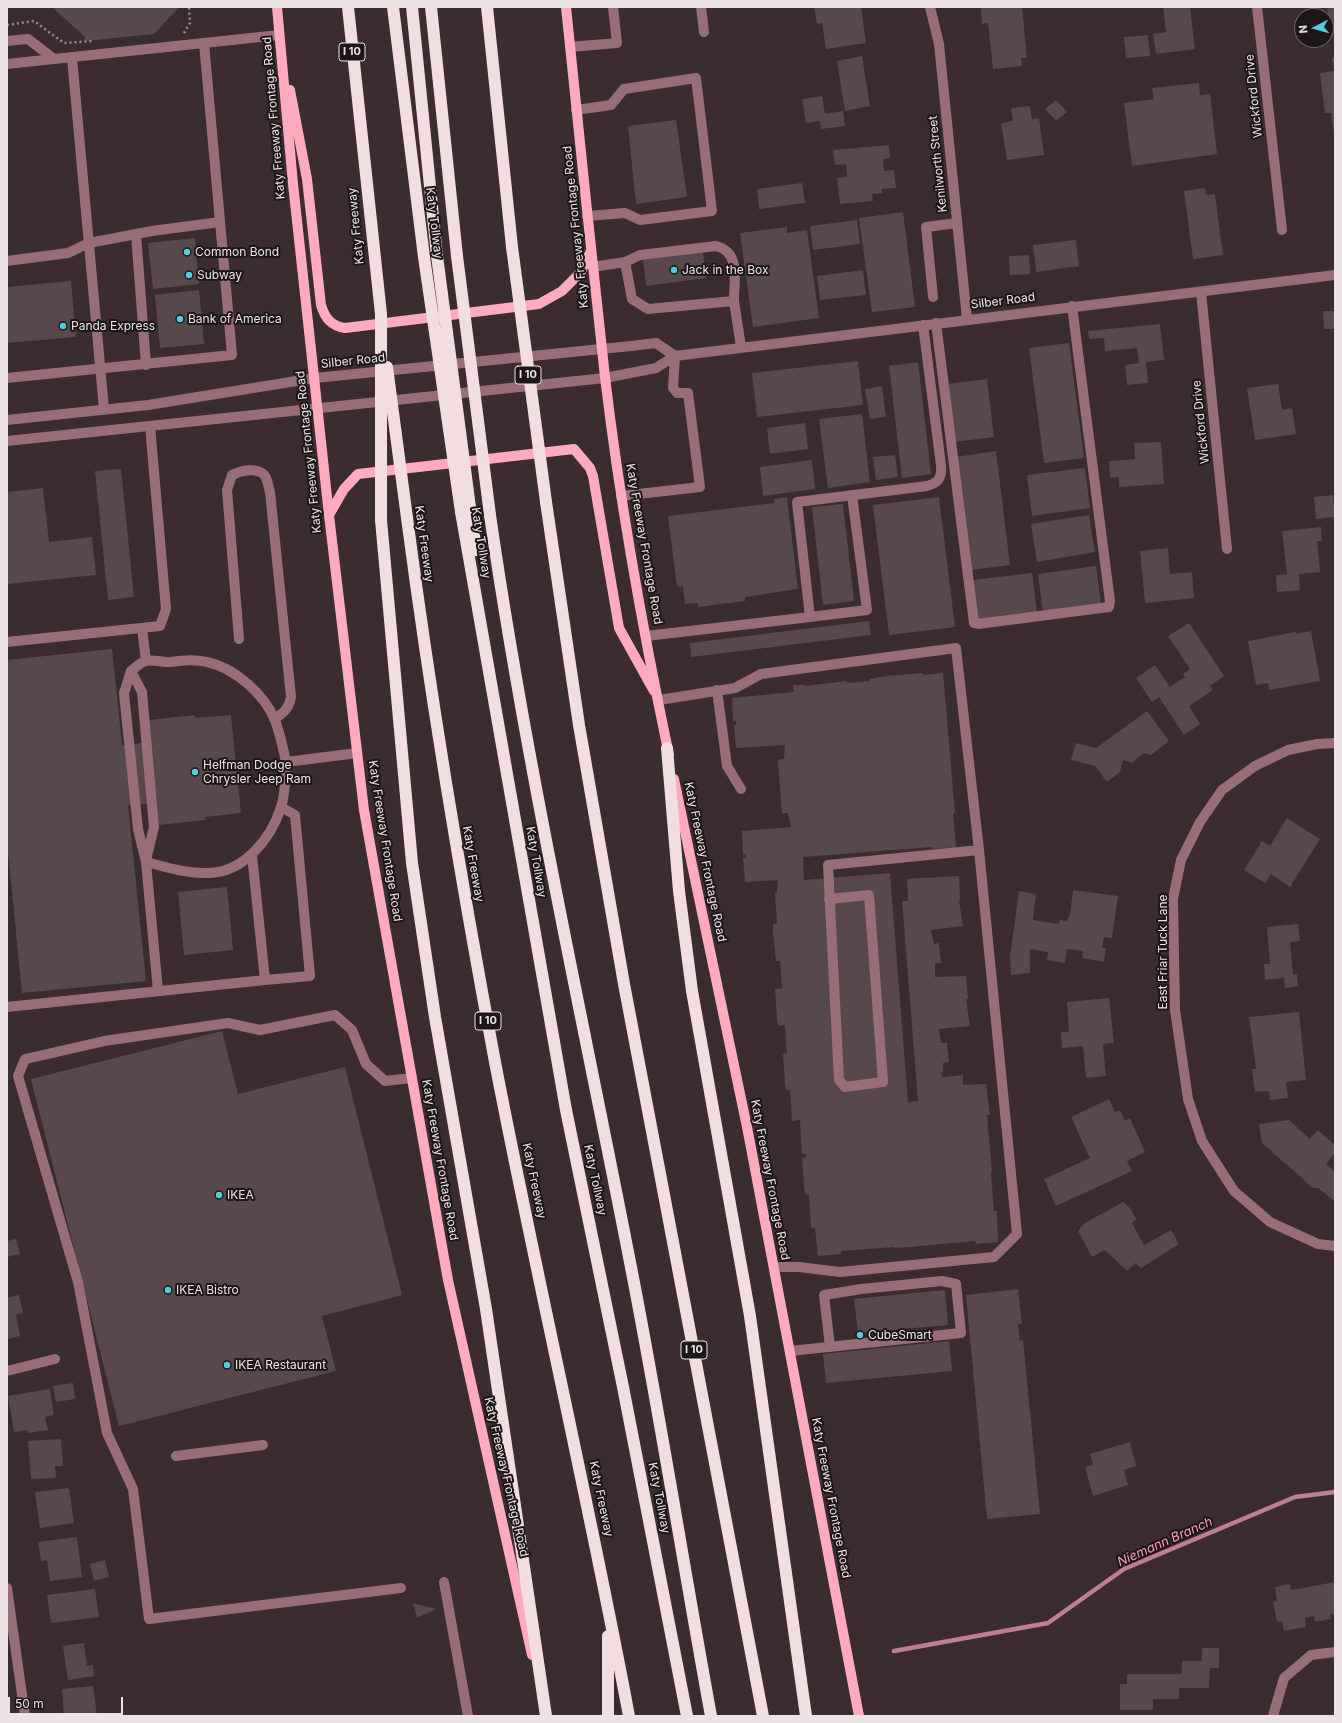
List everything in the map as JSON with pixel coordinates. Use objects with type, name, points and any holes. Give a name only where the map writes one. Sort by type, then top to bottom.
[{"type":"highway","name":"Katy Freeway","points":[[348,7],[374,263],[440,756],[493,1048],[608,1607],[626,1703],[630,1716]]},
{"type":"highway","name":"Katy Tollway","points":[[393,7],[424,258],[510,795],[566,1110],[623,1387],[687,1716]]},
{"type":"highway","points":[[412,7],[437,256],[466,514]]},
{"type":"highway","points":[[431,7],[457,256],[490,515],[512,658],[548,851],[630,1260],[711,1716]]},
{"type":"highway","name":"I 10","points":[[486,7],[512,247],[546,502],[580,725],[624,984],[763,1716]]},
{"type":"highway","points":[[381,314],[381,520],[412,863],[435,1017],[486,1309],[546,1716]]},
{"type":"highway","points":[[667,748],[679,891],[692,991],[750,1316],[806,1716]]},
{"type":"highway","points":[[608,1607],[608,1716]]},
{"type":"main road","name":"Katy Freeway Frontage Road","points":[[277,7],[293,184],[329,515],[366,818],[448,1280],[546,1716]]},
{"type":"main road","name":"Katy Freeway Frontage Road","points":[[566,7],[605,378],[621,496],[667,748],[747,1127],[859,1716]]},
{"type":"main road","points":[[279,35],[307,179],[321,305],[329,322],[336,326],[345,328],[539,304],[562,291],[580,273],[591,250]]},
{"type":"main road","points":[[329,515],[344,489],[358,474],[574,449],[590,468],[593,476],[619,628],[659,700]]},
{"type":"street","points":[[570,47],[617,43],[613,7]]},
{"type":"street","points":[[701,7],[704,32]]},
{"type":"street","name":"Kenilworth Street","points":[[930,7],[939,44],[967,319]]},
{"type":"street","name":"Wickford Drive","points":[[1257,7],[1282,230]]},
{"type":"street","points":[[7,64],[279,35]]},
{"type":"street","points":[[7,41],[28,39],[54,59]]},
{"type":"street","points":[[7,378],[232,355],[204,43]]},
{"type":"street","points":[[72,58],[104,409]]},
{"type":"street","points":[[576,110],[611,105],[624,89],[696,78],[712,211],[640,220],[625,213],[587,216]]},
{"type":"street","points":[[7,261],[68,253],[89,243],[136,234],[220,222]]},
{"type":"street","points":[[933,297],[926,227],[957,223]]},
{"type":"street","points":[[136,234],[146,364]]},
{"type":"street","points":[[593,267],[625,262],[640,255],[716,246],[724,248],[730,253],[734,262],[734,301],[741,347]]},
{"type":"street","points":[[625,262],[632,299],[648,309],[734,301]]},
{"type":"street","name":"Silber Road","points":[[7,441],[605,378],[656,368],[675,356],[1072,306],[1335,275]]},
{"type":"street","name":"Wickford Drive","points":[[1201,292],[1227,549]]},
{"type":"street","points":[[936,323],[974,623],[978,624],[1109,607],[1110,601],[1072,306]]},
{"type":"street","points":[[810,617],[797,502],[927,486],[937,482],[941,477],[941,465],[923,325]]},
{"type":"street","name":"Silber Road","points":[[7,420],[148,405],[315,378],[602,348],[656,343],[675,356]]},
{"type":"street","points":[[621,496],[700,487],[688,393],[677,393],[673,388],[675,356]]},
{"type":"street","points":[[7,642],[160,626],[166,609],[150,426]]},
{"type":"street","points":[[240,639],[227,490],[232,475],[240,470],[248,470],[260,472],[265,476],[270,492],[291,697],[289,706],[283,713],[274,718]]},
{"type":"street","points":[[646,636],[867,610],[852,495]]},
{"type":"street","points":[[142,628],[146,661]]},
{"type":"street","points":[[659,700],[735,688],[761,674],[956,648],[979,850],[1017,1234],[994,1257],[840,1272],[799,1267],[774,1268]]},
{"type":"street","points":[[146,862],[177,870],[210,873],[231,868],[252,855],[264,840],[281,807],[285,784],[286,762],[281,739],[274,718],[261,698],[246,682],[228,670],[208,662],[185,660],[165,662],[146,661],[131,671],[124,693],[138,829],[146,862],[158,991]]},
{"type":"street","points":[[131,671],[142,692],[154,827],[146,862]]},
{"type":"street","points":[[717,690],[727,766],[741,789]]},
{"type":"street","name":"East Friar Tuck Lane","points":[[1335,743],[1317,744],[1288,750],[1255,766],[1222,790],[1200,822],[1181,860],[1173,899],[1175,1010],[1188,1099],[1202,1141],[1234,1191],[1270,1222],[1318,1244],[1335,1246]]},
{"type":"street","points":[[286,762],[357,753]]},
{"type":"street","points":[[7,1007],[310,976],[295,815],[281,807]]},
{"type":"street","points":[[829,900],[869,895],[883,1082],[845,1087],[840,1080],[829,900],[828,865],[979,850]]},
{"type":"street","points":[[252,855],[265,980]]},
{"type":"street","points":[[401,1588],[149,1619],[133,1489],[107,1433],[78,1282],[18,1076],[25,1060],[104,1041],[228,1023],[260,1030],[335,1015],[352,1030],[366,1064],[385,1081],[412,1078]]},
{"type":"street","points":[[790,1351],[830,1347],[961,1333],[956,1284],[942,1281],[861,1288],[824,1295],[830,1347]]},
{"type":"street","points":[[7,1371],[55,1359]]},
{"type":"street","points":[[176,1456],[263,1445]]},
{"type":"street","points":[[444,1582],[468,1716]]},
{"type":"street","points":[[7,1588],[25,1716]]},
{"type":"street","points":[[1273,1716],[1284,1678],[1311,1655],[1335,1652]]},
{"type":"path","points":[[176,34],[184,33],[190,23],[188,7]]},
{"type":"path","points":[[7,25],[34,21],[64,43],[100,40]]},
{"type":"building","points":[[52,7],[179,7],[154,34],[85,41],[85,37]]},
{"type":"building","points":[[814,7],[861,7],[866,43],[826,49],[822,23],[817,24]]},
{"type":"building","points":[[981,7],[1022,7],[1027,58],[1021,58],[1022,66],[993,69],[988,23],[982,24]]},
{"type":"building","points":[[1163,7],[1190,7],[1195,49],[1156,54],[1153,34],[1166,32]]},
{"type":"building","points":[[1335,7],[1335,25],[1334,8],[1327,8]]},
{"type":"building","points":[[1148,35],[1150,56],[1126,58],[1124,37]]},
{"type":"building","points":[[862,56],[870,106],[845,111],[837,61]]},
{"type":"building","points":[[1335,57],[1334,134],[1331,113],[1325,113],[1320,73],[1334,71],[1332,58]]},
{"type":"building","points":[[1199,83],[1200,95],[1210,94],[1217,154],[1132,166],[1124,103],[1154,99],[1152,88]]},
{"type":"building","points":[[822,96],[825,114],[843,111],[845,126],[821,129],[820,121],[806,123],[802,99]]},
{"type":"building","points":[[1056,100],[1067,112],[1056,121],[1045,109]]},
{"type":"building","points":[[1030,106],[1032,119],[1039,118],[1044,155],[1007,160],[1001,123],[1013,121],[1011,108]]},
{"type":"building","points":[[676,120],[687,197],[636,204],[628,126]]},
{"type":"building","points":[[889,145],[890,158],[883,159],[884,171],[894,170],[896,188],[882,189],[882,193],[872,194],[873,201],[840,204],[837,178],[847,177],[846,164],[835,165],[833,150]]},
{"type":"building","points":[[802,183],[805,203],[759,209],[757,189]]},
{"type":"building","points":[[1205,188],[1206,195],[1215,194],[1223,255],[1193,259],[1184,191]]},
{"type":"building","points":[[903,212],[915,307],[872,312],[859,218]]},
{"type":"building","points":[[857,220],[860,244],[813,250],[810,226]]},
{"type":"building","points":[[787,227],[787,233],[807,230],[819,318],[753,327],[740,233]]},
{"type":"building","points":[[195,238],[199,284],[153,289],[148,243]]},
{"type":"building","points":[[1076,240],[1079,266],[1036,272],[1033,245]]},
{"type":"building","points":[[703,252],[706,278],[646,286],[643,259]]},
{"type":"building","points":[[1029,255],[1030,274],[1010,275],[1009,256]]},
{"type":"building","points":[[863,270],[866,295],[820,300],[817,276]]},
{"type":"building","points":[[71,281],[76,337],[7,343],[7,287]]},
{"type":"building","name":"Bank of America","points":[[199,290],[204,344],[160,348],[155,295]]},
{"type":"building","points":[[1323,311],[1335,311],[1335,329],[1324,329]]},
{"type":"building","points":[[1160,324],[1164,360],[1146,362],[1148,383],[1127,385],[1125,365],[1139,363],[1137,348],[1105,351],[1104,338],[1089,339],[1088,331]]},
{"type":"building","points":[[1069,343],[1084,458],[1044,463],[1029,348]]},
{"type":"building","points":[[858,361],[863,405],[757,417],[752,373]]},
{"type":"building","points":[[918,362],[931,474],[902,478],[889,366]]},
{"type":"building","points":[[987,379],[994,437],[954,442],[947,384]]},
{"type":"building","points":[[1278,384],[1282,410],[1292,408],[1296,434],[1255,440],[1247,388]]},
{"type":"building","points":[[882,386],[886,417],[870,419],[865,389]]},
{"type":"building","points":[[862,414],[870,482],[828,488],[819,419]]},
{"type":"building","points":[[805,423],[808,449],[770,454],[767,428]]},
{"type":"building","points":[[1161,442],[1164,484],[1119,487],[1119,477],[1110,478],[1109,461],[1135,459],[1134,443]]},
{"type":"building","points":[[996,451],[1010,565],[971,570],[956,457]]},
{"type":"building","points":[[895,455],[898,477],[876,480],[873,457]]},
{"type":"building","points":[[812,460],[815,489],[763,496],[760,467]]},
{"type":"building","points":[[1085,468],[1090,508],[1032,516],[1027,475]]},
{"type":"building","points":[[121,469],[134,597],[108,600],[95,471]]},
{"type":"building","points":[[43,488],[49,542],[92,537],[96,575],[7,584],[7,492]]},
{"type":"building","points":[[1333,495],[1335,517],[1316,519],[1314,497]]},
{"type":"building","points":[[787,497],[798,589],[745,597],[745,601],[698,607],[698,603],[685,604],[683,586],[677,587],[668,516],[774,503],[774,499]]},
{"type":"building","points":[[939,497],[955,627],[889,635],[873,505]]},
{"type":"building","points":[[843,504],[854,601],[823,605],[812,507]]},
{"type":"building","points":[[1089,515],[1095,552],[1037,562],[1031,524]]},
{"type":"building","points":[[1321,527],[1322,541],[1317,541],[1320,572],[1299,574],[1300,590],[1277,592],[1276,575],[1287,574],[1282,531]]},
{"type":"building","points":[[1168,548],[1170,574],[1192,572],[1194,598],[1145,603],[1140,551]]},
{"type":"building","points":[[1096,566],[1101,604],[1043,612],[1038,574]]},
{"type":"building","points":[[1032,573],[1037,613],[978,621],[973,580]]},
{"type":"building","points":[[869,621],[871,635],[691,657],[690,643]]},
{"type":"building","points":[[1189,623],[1224,676],[1210,686],[1213,690],[1189,706],[1200,724],[1184,735],[1159,697],[1152,702],[1136,678],[1155,665],[1170,687],[1185,677],[1183,674],[1190,669],[1168,636]]},
{"type":"building","points":[[1311,631],[1320,681],[1269,690],[1268,683],[1256,685],[1248,641],[1296,632],[1296,634]]},
{"type":"building","points":[[112,649],[122,745],[151,742],[149,720],[195,715],[195,718],[231,715],[241,813],[205,817],[205,820],[159,825],[157,803],[128,805],[146,981],[22,993],[7,842],[7,660]]},
{"type":"building","points":[[923,673],[923,675],[943,673],[955,813],[953,813],[956,847],[933,849],[932,847],[803,857],[804,880],[890,873],[908,1102],[918,1101],[902,901],[908,901],[907,879],[959,876],[959,900],[963,926],[931,930],[934,944],[939,943],[941,963],[935,963],[935,977],[966,976],[968,999],[966,999],[970,1026],[939,1029],[941,1043],[947,1043],[949,1062],[943,1063],[943,1071],[941,1072],[942,1077],[963,1075],[963,1085],[986,1084],[990,1115],[987,1115],[991,1173],[994,1211],[997,1211],[998,1242],[976,1244],[975,1241],[841,1251],[841,1254],[818,1256],[815,1228],[811,1228],[809,1194],[805,1195],[802,1158],[806,1157],[806,1154],[802,1154],[800,1120],[792,1121],[790,1090],[786,1090],[785,1083],[783,1054],[787,1053],[785,1025],[778,1026],[777,1018],[775,989],[782,988],[780,961],[776,961],[773,932],[773,924],[777,924],[775,893],[777,893],[778,880],[745,882],[743,858],[746,858],[746,854],[743,855],[742,831],[791,827],[788,813],[782,813],[779,776],[778,760],[784,759],[785,745],[736,748],[734,725],[736,725],[736,721],[733,721],[732,698],[794,692],[793,685],[805,686],[847,681],[847,683],[870,681],[870,679],[886,676]]},
{"type":"building","points":[[1147,711],[1169,741],[1151,755],[1144,753],[1132,763],[1123,760],[1120,772],[1107,782],[1095,766],[1071,760],[1076,743],[1096,748]]},
{"type":"building","points":[[1287,818],[1320,839],[1290,887],[1271,874],[1265,883],[1244,870],[1262,841],[1270,846]]},
{"type":"building","points":[[227,887],[233,950],[184,955],[178,892]]},
{"type":"building","points":[[1073,890],[1118,896],[1112,938],[1104,937],[1102,948],[1106,948],[1104,962],[1082,958],[1083,951],[1067,949],[1065,963],[1047,960],[1048,952],[1030,949],[1030,973],[1011,975],[1010,957],[1019,891],[1036,894],[1033,920],[1059,924],[1060,920],[1066,921],[1070,915]]},
{"type":"building","points":[[1298,924],[1300,941],[1290,942],[1293,975],[1297,974],[1298,986],[1285,988],[1284,978],[1265,980],[1264,964],[1270,964],[1267,927]]},
{"type":"building","points":[[1109,998],[1114,1043],[1103,1044],[1106,1076],[1086,1078],[1083,1046],[1062,1048],[1061,1032],[1069,1032],[1067,1002]]},
{"type":"building","points":[[1299,1012],[1306,1080],[1286,1082],[1288,1098],[1270,1100],[1269,1091],[1255,1092],[1252,1069],[1256,1069],[1249,1017]]},
{"type":"building","name":"IKEA","points":[[222,1031],[238,1094],[345,1067],[402,1295],[322,1316],[336,1371],[119,1426],[31,1079]]},
{"type":"building","points":[[1109,1099],[1115,1112],[1120,1110],[1125,1121],[1130,1118],[1145,1152],[1127,1161],[1132,1171],[1056,1206],[1044,1179],[1090,1158],[1071,1117]]},
{"type":"building","points":[[1289,1120],[1310,1139],[1318,1130],[1335,1145],[1335,1153],[1326,1164],[1335,1172],[1335,1198],[1333,1200],[1318,1188],[1313,1188],[1262,1143],[1259,1124]]},
{"type":"building","points":[[1123,1202],[1131,1209],[1136,1219],[1132,1223],[1144,1245],[1171,1230],[1179,1244],[1141,1268],[1135,1263],[1127,1271],[1105,1250],[1092,1257],[1078,1231],[1085,1223]]},
{"type":"building","points":[[16,1239],[20,1254],[7,1257],[7,1241]]},
{"type":"building","points":[[1018,1289],[1022,1324],[1018,1324],[1020,1341],[1023,1340],[1040,1514],[987,1519],[966,1295]]},
{"type":"building","points":[[945,1290],[948,1325],[858,1333],[854,1299]]},
{"type":"building","points":[[19,1295],[23,1313],[16,1315],[20,1336],[7,1339],[7,1298]]},
{"type":"building","points":[[949,1341],[952,1371],[826,1383],[823,1354]]},
{"type":"building","points":[[73,1383],[75,1399],[56,1402],[53,1386]]},
{"type":"building","points":[[50,1389],[54,1415],[45,1417],[48,1430],[28,1433],[27,1430],[14,1432],[8,1396]]},
{"type":"building","points":[[61,1439],[63,1466],[55,1466],[56,1478],[31,1479],[28,1441]]},
{"type":"building","points":[[1130,1442],[1136,1466],[1124,1470],[1128,1485],[1093,1496],[1085,1467],[1093,1465],[1090,1454]]},
{"type":"building","points":[[69,1488],[74,1523],[40,1528],[35,1492]]},
{"type":"building","points":[[77,1537],[82,1577],[50,1581],[47,1560],[41,1561],[38,1542]]},
{"type":"building","points":[[105,1560],[109,1577],[94,1581],[90,1564]]},
{"type":"building","points":[[1335,1582],[1335,1614],[1330,1614],[1331,1619],[1315,1622],[1314,1616],[1305,1618],[1306,1627],[1284,1631],[1282,1621],[1277,1622],[1273,1602],[1277,1601],[1275,1587],[1290,1584],[1291,1590]]},
{"type":"building","points":[[95,1589],[99,1617],[51,1623],[47,1595]]},
{"type":"building","points":[[413,1603],[436,1609],[417,1618]]},
{"type":"building","points":[[84,1643],[87,1666],[93,1665],[94,1676],[68,1680],[63,1646]]},
{"type":"building","points":[[1202,1648],[1219,1648],[1219,1668],[1210,1668],[1209,1688],[1179,1688],[1179,1699],[1153,1699],[1153,1710],[1120,1710],[1120,1684],[1127,1684],[1127,1674],[1182,1674],[1182,1661],[1202,1661]]},
{"type":"building","points":[[93,1686],[97,1716],[64,1716],[62,1689]]},
{"type":"waterway","name":"Niemann Branch","points":[[894,1651],[1048,1623],[1124,1569],[1295,1497],[1335,1492]]},
{"type":"place","name":"Common Bond","points":[[187,252]]},
{"type":"place","name":"Jack in the Box","points":[[674,270]]},
{"type":"place","name":"Subway","points":[[189,275]]},
{"type":"place","name":"Bank of America","points":[[180,319]]},
{"type":"place","name":"Panda Express","points":[[63,326]]},
{"type":"place","name":"Helfman Dodge Chrysler Jeep Ram","points":[[195,772]]},
{"type":"place","name":"IKEA","points":[[219,1195]]},
{"type":"place","name":"IKEA Bistro","points":[[168,1290]]},
{"type":"place","name":"CubeSmart","points":[[860,1335]]},
{"type":"place","name":"IKEA Restaurant","points":[[227,1365]]}]
